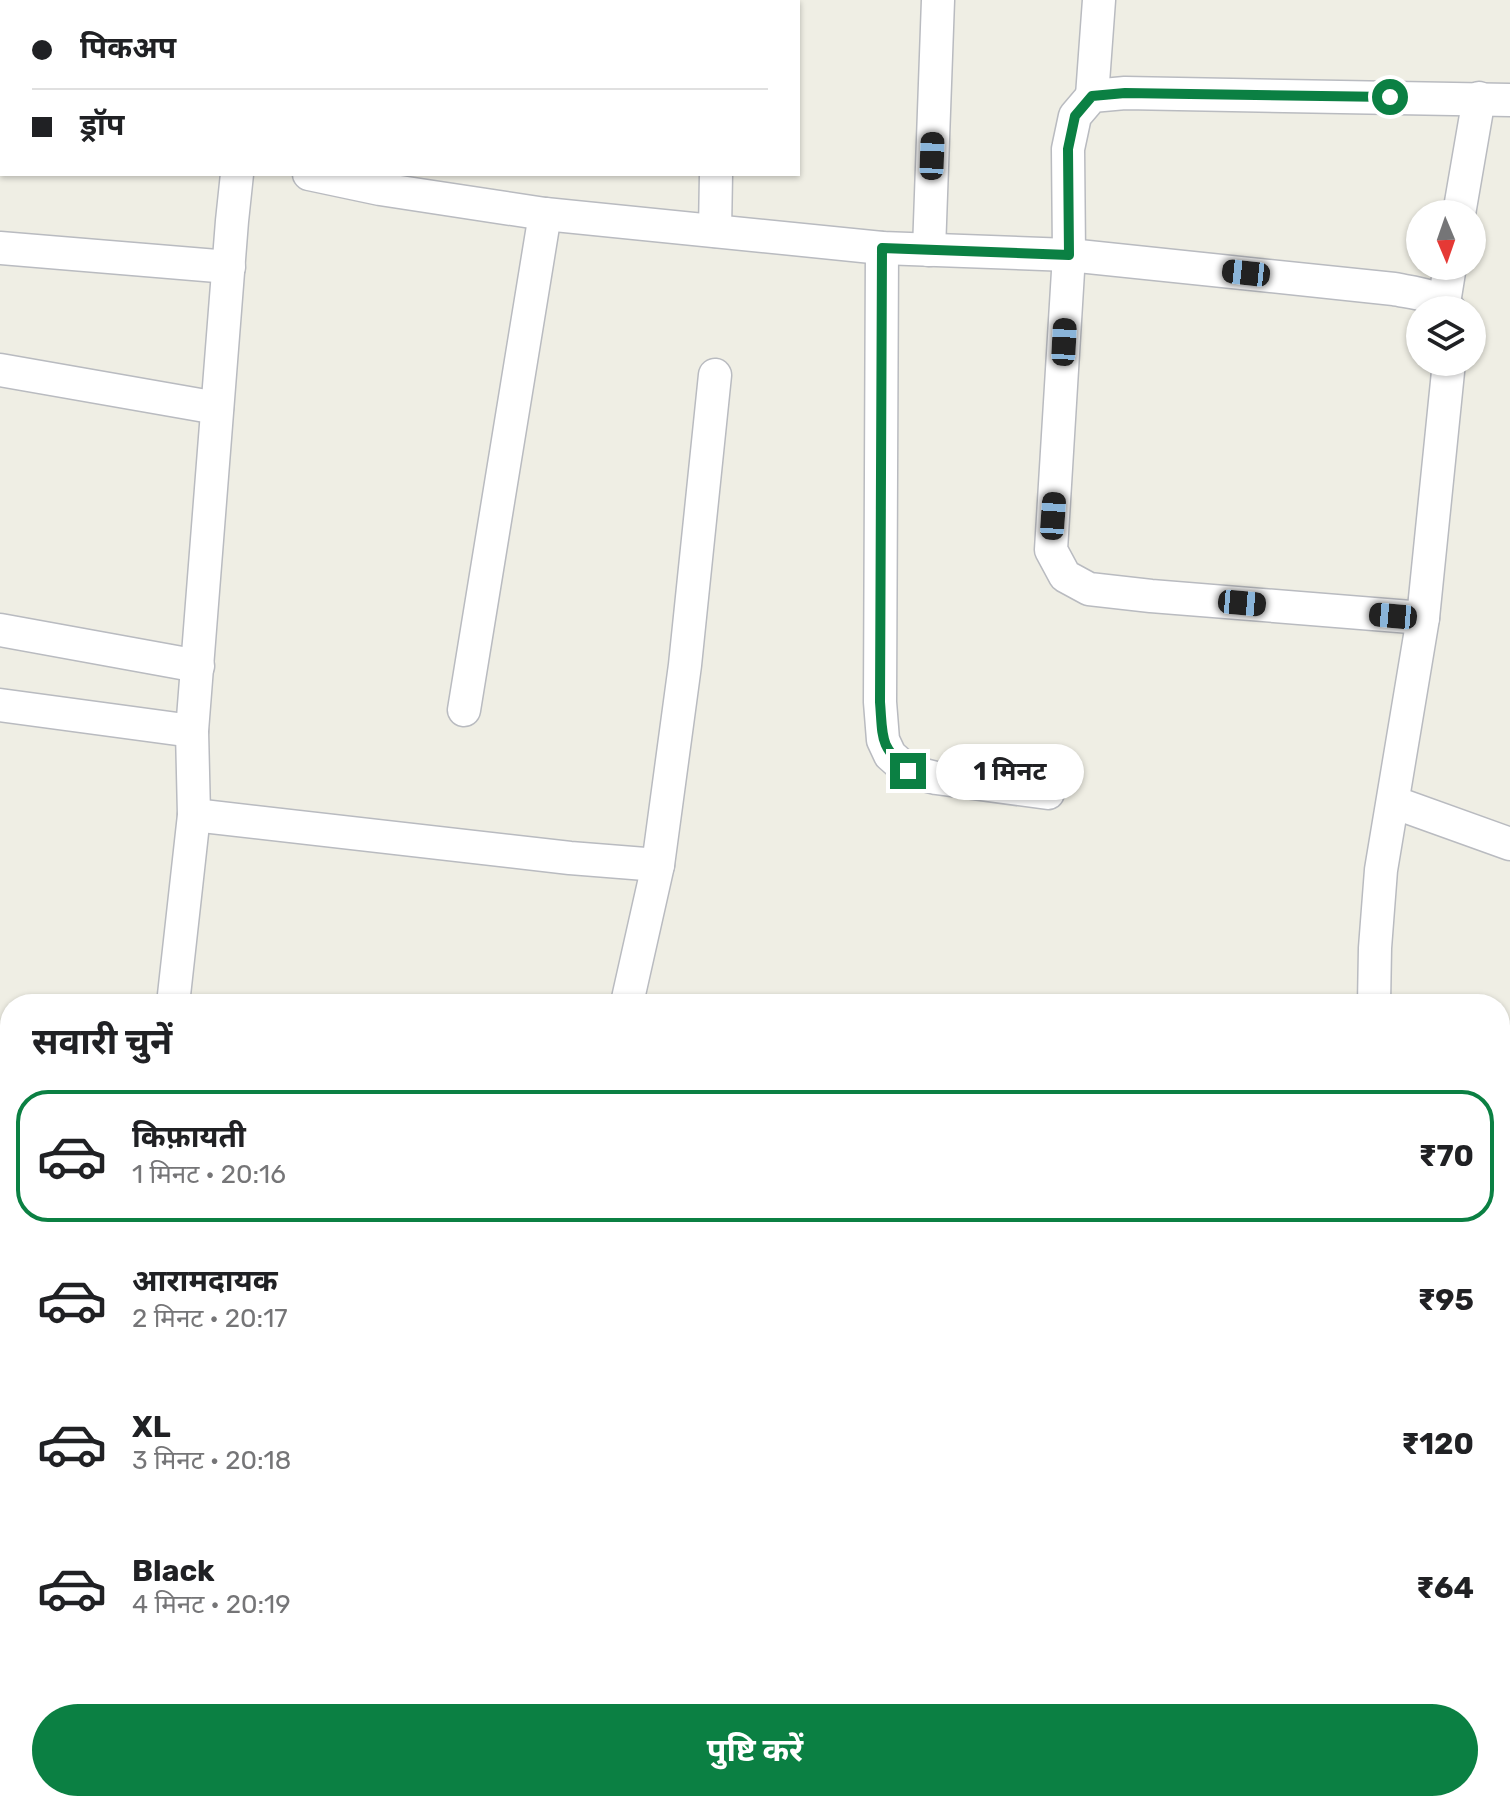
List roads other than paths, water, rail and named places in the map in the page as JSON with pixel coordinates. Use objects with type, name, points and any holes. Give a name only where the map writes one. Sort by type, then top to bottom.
[{"type":"street","points":[[929,250],[938,0]]},
{"type":"street","points":[[1099,0],[1092,96],[1075,116],[1068,149],[1069,255],[1051,550],[1065,576],[1089,589],[1423,618]]},
{"type":"street","points":[[1092,96],[1125,93],[1494,99],[1463,200]]},
{"type":"street","points":[[174,994],[194,815],[192,731],[237,176]]},
{"type":"street","points":[[318,176],[380,189],[545,214],[882,248],[1069,255],[1394,289],[1426,296]]},
{"type":"street","points":[[715,231],[716,176]]},
{"type":"street","points":[[464,710],[545,214]]},
{"type":"street","points":[[0,248],[229,267]]},
{"type":"street","points":[[882,248],[880,702],[883,740],[890,755],[908,771],[936,778],[1048,793]]},
{"type":"street","points":[[0,370],[217,408]]},
{"type":"street","points":[[629,994],[658,865],[688,636],[715,375]]},
{"type":"street","points":[[1374,994],[1381,870],[1423,618],[1448,376]]},
{"type":"street","points":[[0,630],[198,666]]},
{"type":"street","points":[[0,705],[192,731]]},
{"type":"street","points":[[1393,802],[1510,844]]},
{"type":"street","points":[[194,815],[570,858],[658,865]]}]
